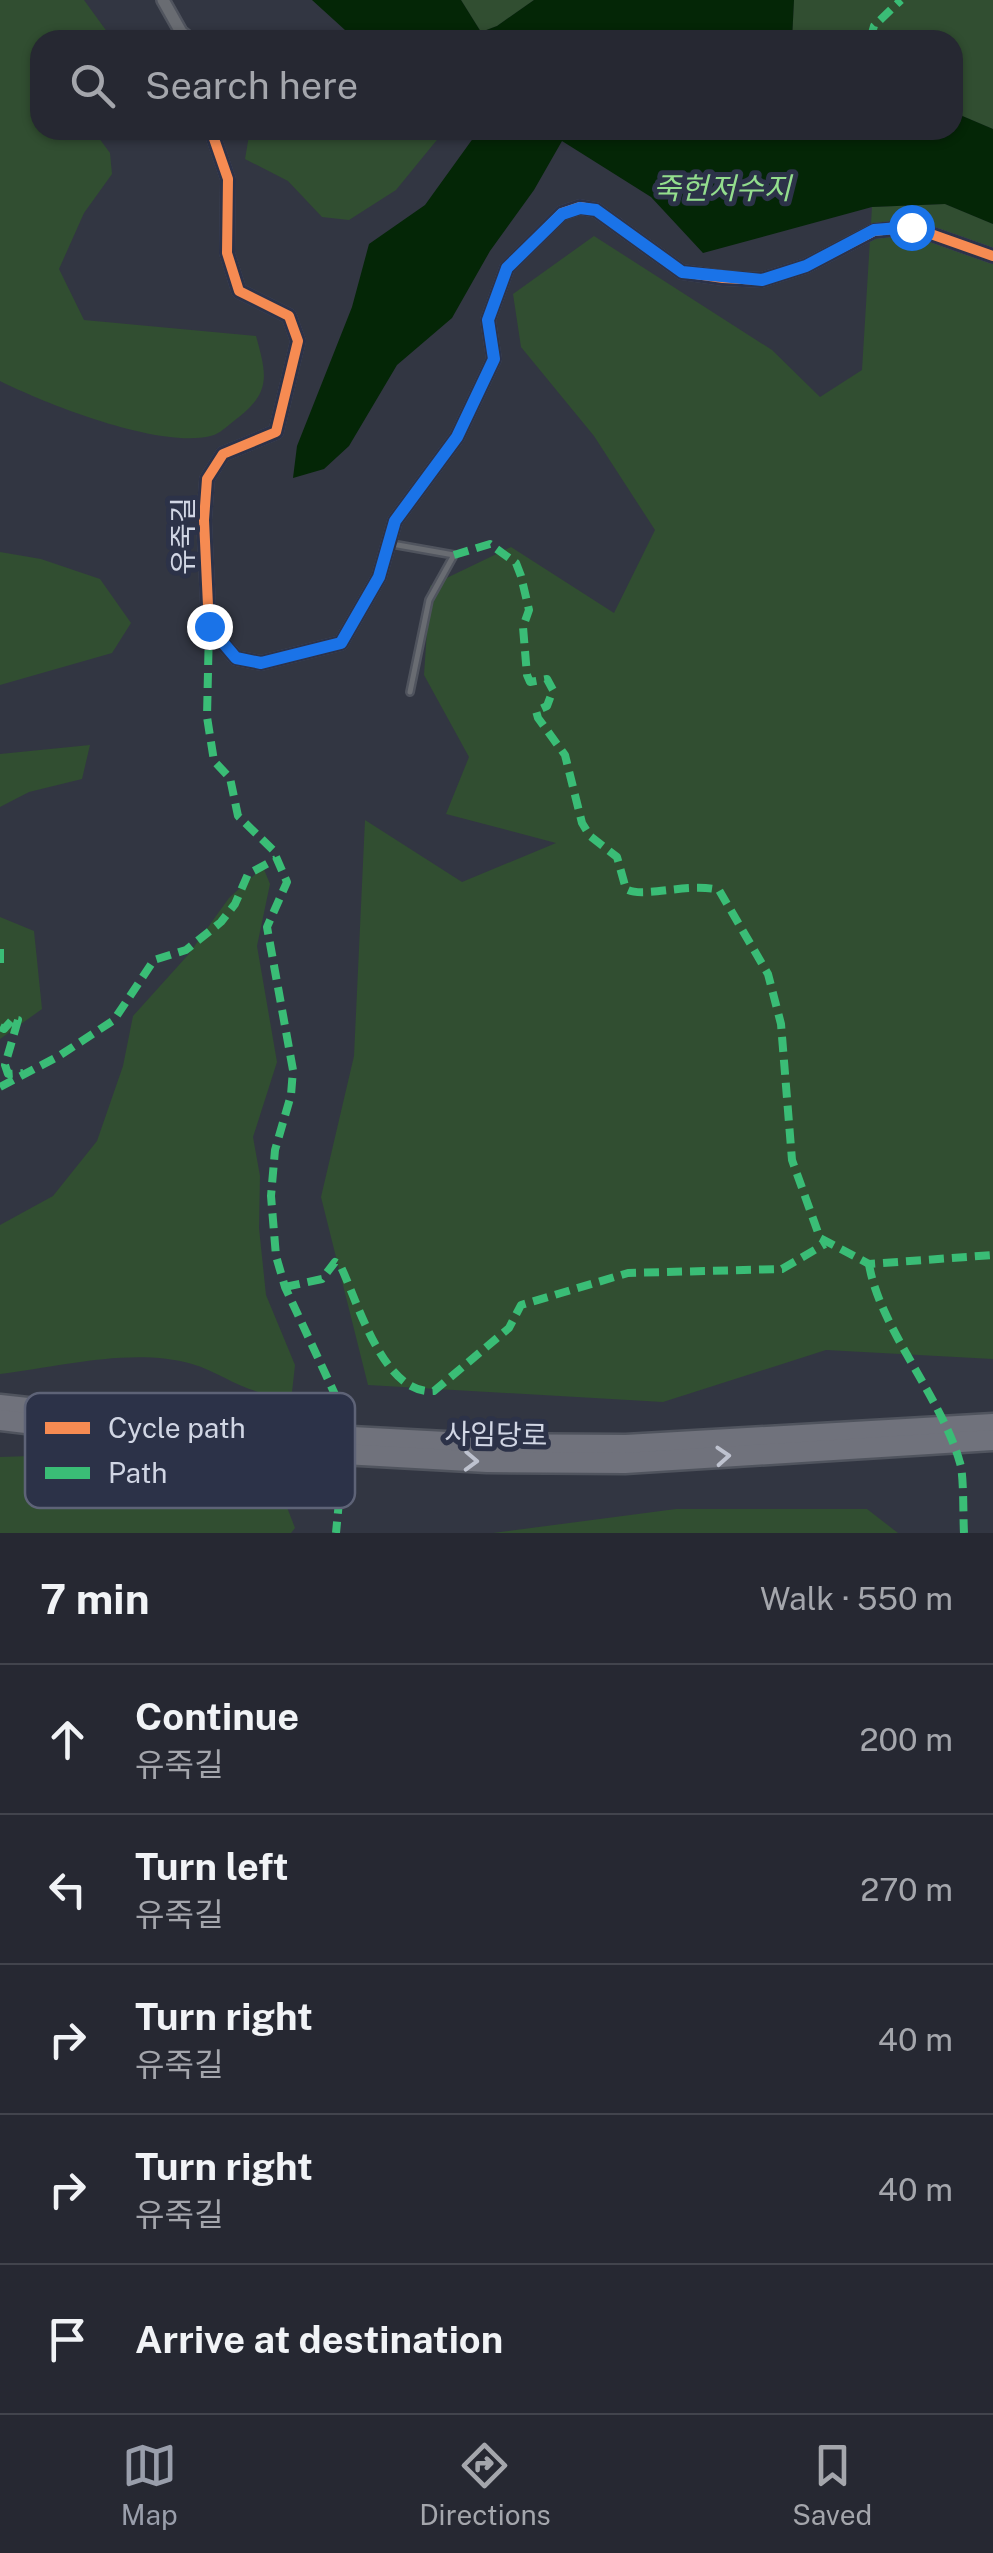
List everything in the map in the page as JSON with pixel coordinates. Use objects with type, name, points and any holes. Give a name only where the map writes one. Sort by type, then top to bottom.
[{"type":"highway","name":"사임당로","points":[[0,1405],[25,1409]]},
{"type":"highway","name":"사임당로","points":[[0,1420],[25,1422]]},
{"type":"highway","name":"사임당로","points":[[626,1454],[993,1424]]},
{"type":"highway","name":"사임당로","points":[[355,1455],[381,1458],[626,1454],[993,1440]]},
{"type":"street","points":[[163,0],[184,30]]},
{"type":"street","name":"유죽길","points":[[214,140],[228,179],[227,253],[240,292],[288,316],[298,341],[276,432],[224,454],[208,479],[204,520],[209,626],[236,658],[261,663],[341,643],[379,577],[395,521],[457,437],[494,359],[488,320],[498,285],[507,268],[562,214],[580,208],[596,210],[682,272],[723,278],[762,280],[806,266],[874,230],[911,227],[993,256]]},
{"type":"lane","points":[[388,544],[454,555],[429,600],[410,692]]},
{"type":"shaded area","points":[[0,0],[84,0],[106,30],[30,30],[30,140],[100,140],[110,153],[112,174],[84,213],[59,269],[84,320],[256,336],[264,381],[250,408],[227,427],[214,435],[192,438],[166,437],[105,423],[0,381]]},
{"type":"shaded area","points":[[461,0],[534,0],[497,26],[480,30]]},
{"type":"shaded area","points":[[794,0],[993,0],[993,129],[963,116],[963,30],[792,30]]},
{"type":"shaded area","points":[[248,140],[437,140],[396,190],[349,220],[322,217],[288,181],[245,159]]},
{"type":"shaded area","points":[[945,204],[993,224],[993,1359],[826,1350],[663,1402],[368,1385],[321,1197],[354,1056],[365,820],[462,882],[556,843],[446,814],[469,757],[424,675],[430,586],[511,547],[614,613],[655,530],[594,436],[521,347],[513,294],[594,236],[772,350],[820,397],[862,370],[872,207]]},
{"type":"shaded area","points":[[0,552],[41,559],[100,579],[131,623],[112,653],[0,685]]},
{"type":"shaded area","points":[[90,745],[82,779],[29,792],[0,807],[0,754]]},
{"type":"shaded area","points":[[263,867],[270,884],[257,946],[277,1062],[253,1137],[260,1176],[259,1228],[266,1295],[295,1365],[292,1392],[252,1390],[205,1368],[145,1357],[0,1374],[0,1225],[53,1196],[97,1141],[123,1066],[133,1016],[188,955],[229,898]]},
{"type":"shaded area","points":[[0,917],[34,931],[42,1009],[0,1039]]},
{"type":"shaded area","points":[[25,1456],[25,1508],[287,1508],[295,1528],[291,1533],[0,1533],[0,1457]]},
{"type":"shaded area","points":[[676,1509],[867,1509],[898,1533],[493,1533]]},
{"type":"water","points":[[312,0],[461,0],[480,30],[345,30]]},
{"type":"water","points":[[534,0],[794,0],[792,30],[486,30]]},
{"type":"water","name":"죽헌저수지","points":[[963,116],[993,129],[993,224],[945,204],[872,207],[703,253],[651,197],[562,141],[534,190],[490,251],[452,318],[397,365],[349,446],[324,469],[293,478],[297,446],[352,307],[369,244],[425,205],[472,140],[963,140]]},
{"type":"marked path","points":[[873,30],[901,0]]},
{"type":"marked path","points":[[454,555],[490,544],[516,563],[529,610],[523,627],[527,675],[530,682],[547,679],[553,690],[547,706],[536,711],[538,718],[565,755],[582,823],[590,836],[617,857],[626,889],[719,890],[768,974],[781,1024],[792,1160],[820,1238],[869,1264],[993,1255]]},
{"type":"marked path","points":[[209,627],[207,717],[214,761],[230,778],[238,816],[273,850],[287,882],[267,927],[293,1070],[291,1095],[275,1150],[271,1196],[276,1256],[285,1287],[334,1393]]},
{"type":"marked path","points":[[0,1087],[59,1056],[114,1020],[154,960],[186,950],[221,922],[235,904],[248,874],[276,859]]},
{"type":"marked path","points":[[0,949],[0,963]]},
{"type":"marked path","points":[[0,1027],[4,1029],[13,1019],[18,1020],[5,1065],[8,1074],[23,1073]]},
{"type":"marked path","points":[[285,1287],[322,1279],[335,1262],[340,1265],[386,1362],[416,1388],[434,1391],[509,1328],[521,1305],[628,1273],[782,1269],[825,1244]]},
{"type":"marked path","points":[[869,1264],[885,1313],[951,1438],[961,1469],[964,1533]]},
{"type":"marked path","points":[[336,1533],[338,1508]]},
{"type":"cycle path","points":[[214,140],[228,179],[227,253],[239,291],[289,316],[298,341],[276,432],[223,454],[207,479],[204,520],[209,627],[236,658],[261,663],[341,643],[379,577],[395,521],[457,437],[494,359],[488,320],[507,268],[562,213],[580,207],[596,210],[682,272],[723,278],[762,280],[806,266],[874,231],[911,227],[993,256]]},
{"type":"route","points":[[209,626],[236,658],[261,663],[341,643],[379,577],[395,521],[457,437],[494,359],[488,320],[498,285],[507,268],[562,214],[580,208],[596,210],[682,272],[762,280],[806,266],[874,230],[911,227]]}]
